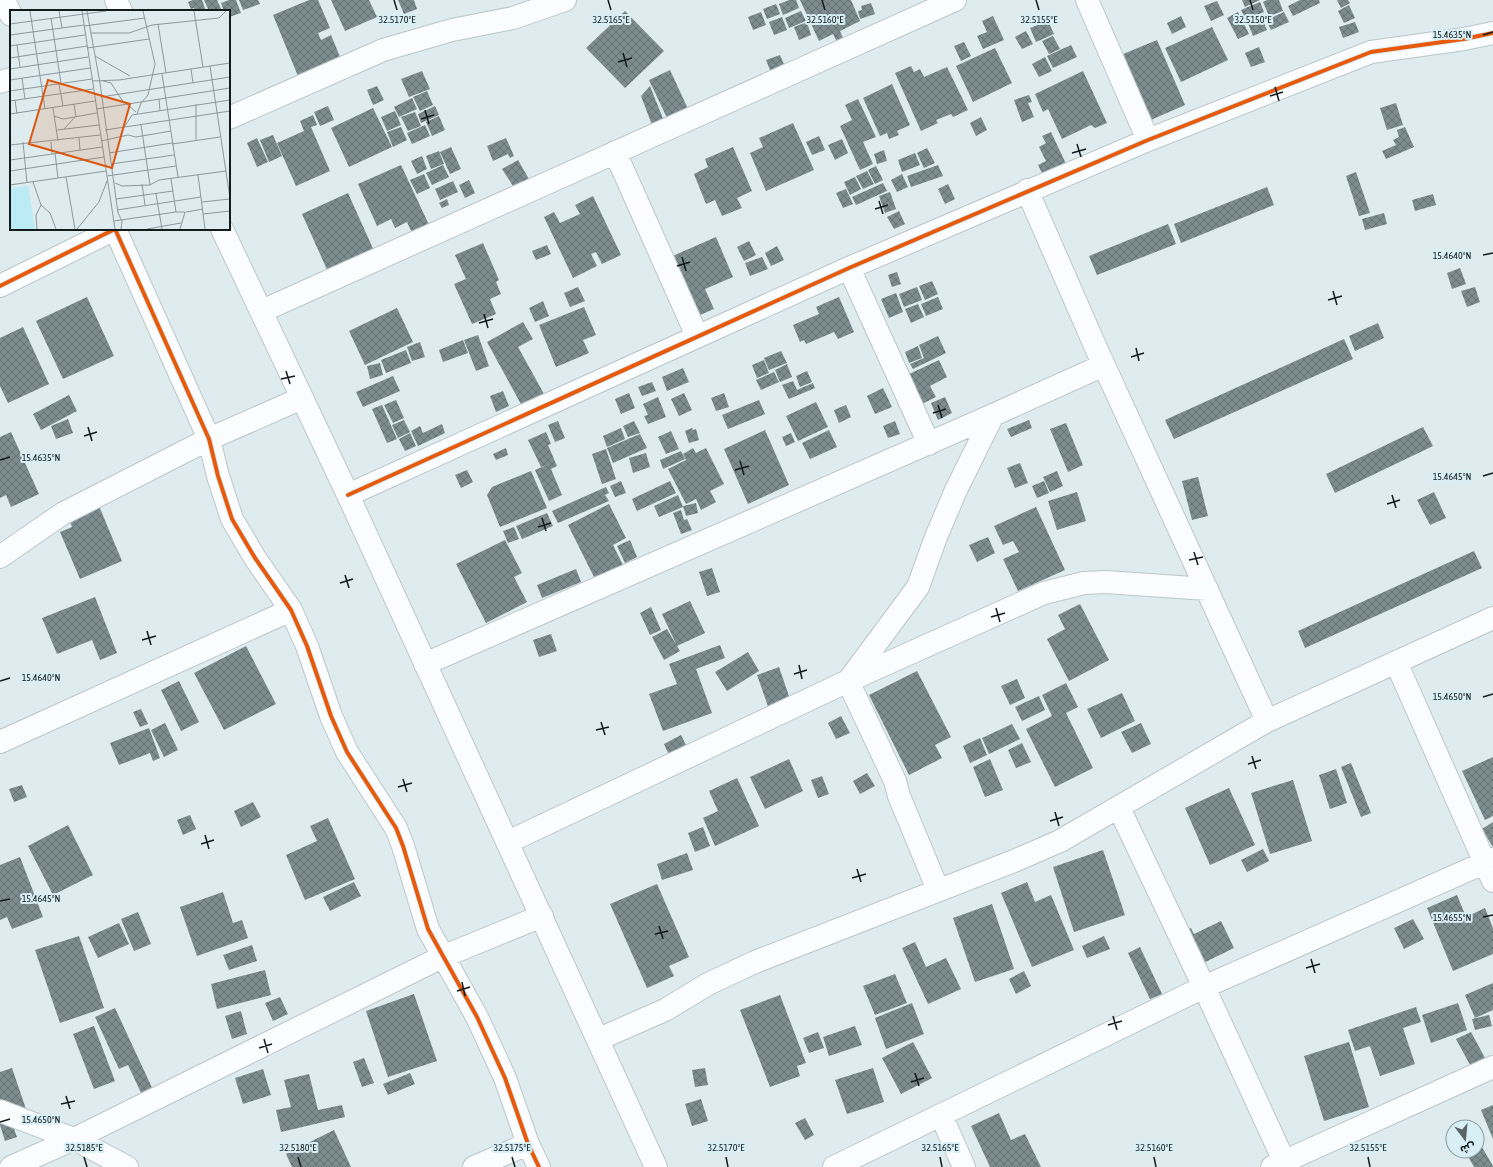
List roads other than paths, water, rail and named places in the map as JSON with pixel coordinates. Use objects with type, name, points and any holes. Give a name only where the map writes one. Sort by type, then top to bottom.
[{"type":"street","points":[[4,0],[10,13]]},
{"type":"street","points":[[116,0],[121,10]]},
{"type":"street","points":[[230,118],[383,50],[452,30],[512,18],[565,0]]},
{"type":"street","points":[[262,311],[955,0]]},
{"type":"street","points":[[1087,0],[1148,140]]},
{"type":"street","points":[[348,495],[849,268],[1027,190],[1148,140],[1371,52],[1464,39],[1493,33]]},
{"type":"street","points":[[0,82],[10,78]]},
{"type":"street","points":[[615,152],[697,336]]},
{"type":"street","points":[[1027,190],[1104,365],[1267,721]]},
{"type":"street","points":[[0,286],[113,230]]},
{"type":"street","points":[[115,230],[209,439],[232,519],[255,558],[291,610],[308,646],[331,716],[347,752],[396,828],[428,929],[442,957],[477,1017],[505,1078],[528,1144],[539,1167]]},
{"type":"street","points":[[222,230],[348,495],[656,1167]]},
{"type":"street","points":[[849,268],[929,444]]},
{"type":"street","points":[[425,664],[993,416],[1104,365]]},
{"type":"street","points":[[0,557],[62,514],[209,439],[302,398]]},
{"type":"street","points":[[848,681],[918,587],[936,537],[956,490],[993,416]]},
{"type":"street","points":[[508,842],[848,681],[1044,593],[1084,583],[1106,582],[1207,589]]},
{"type":"street","points":[[0,742],[291,610]]},
{"type":"street","points":[[598,1039],[665,1010],[708,984],[755,962],[1060,841],[1267,721],[1493,618]]},
{"type":"street","points":[[834,1167],[1204,987],[1490,867],[1396,662]]},
{"type":"street","points":[[848,681],[895,781],[938,890]]},
{"type":"street","points":[[1119,808],[1204,987],[1278,1164],[1493,1066]]},
{"type":"street","points":[[11,1167],[74,1139],[442,957],[542,916]]},
{"type":"street","points":[[0,1111],[74,1139],[127,1167]]},
{"type":"street","points":[[941,1115],[964,1167]]},
{"type":"street","points":[[474,1167],[528,1144]]}]
